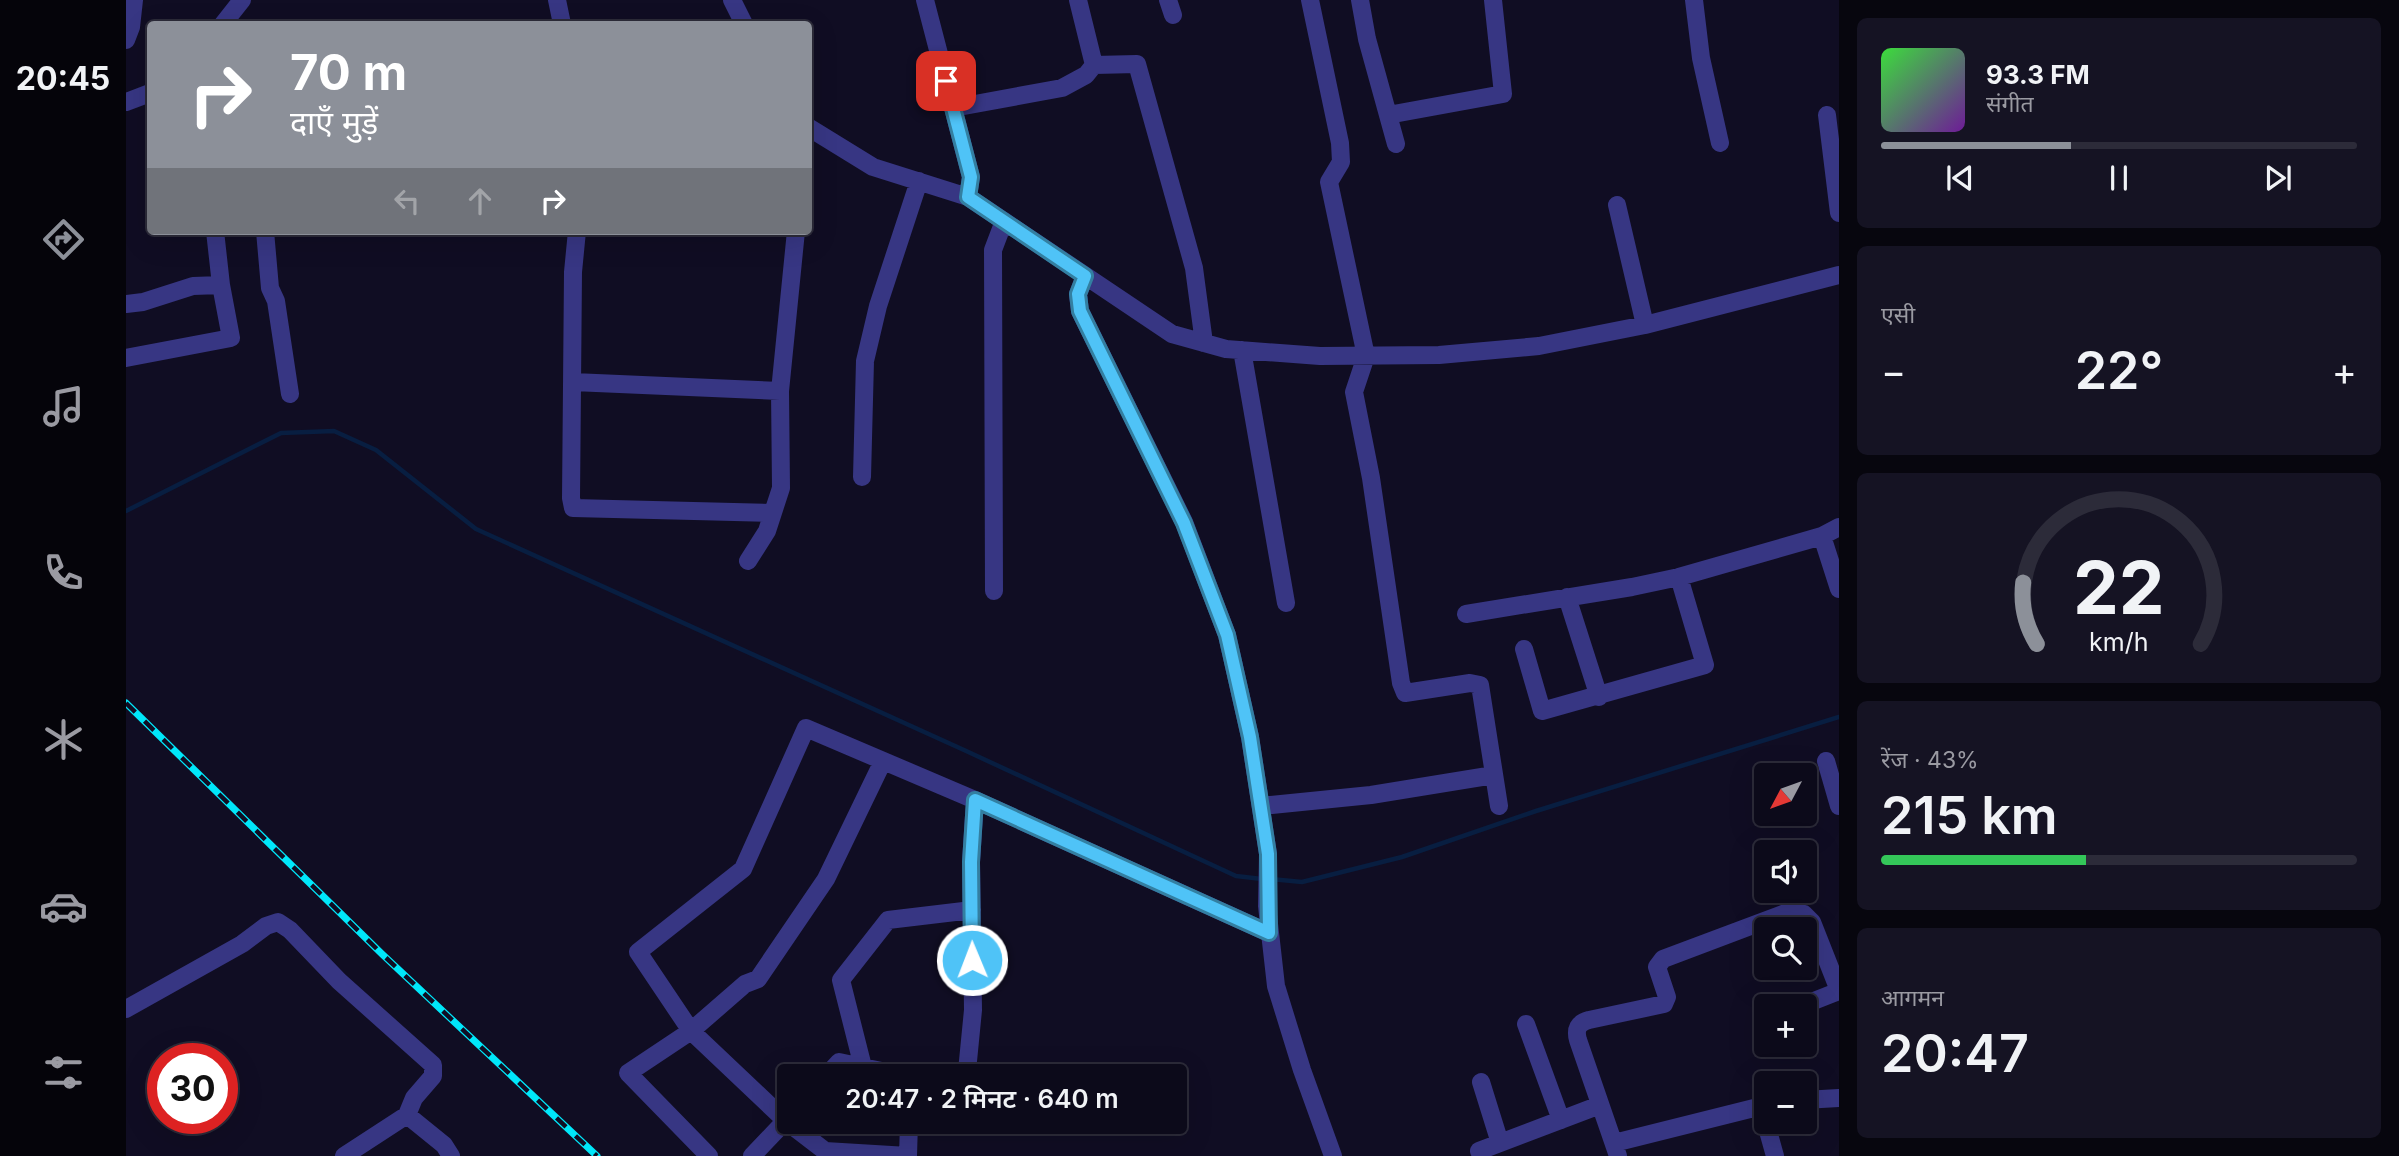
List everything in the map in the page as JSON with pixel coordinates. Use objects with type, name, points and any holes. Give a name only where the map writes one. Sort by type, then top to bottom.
[{"type":"street","points":[[126,40],[131,27],[134,0]]},
{"type":"street","points":[[225,21],[242,0]]},
{"type":"street","points":[[557,0],[561,21]]},
{"type":"street","points":[[732,0],[742,21]]},
{"type":"street","points":[[925,0],[971,177],[968,197]]},
{"type":"street","points":[[1078,0],[1094,65]]},
{"type":"street","points":[[1310,0],[1340,143],[1341,162],[1329,182],[1366,356],[1354,392],[1371,478],[1401,683],[1405,693],[1470,683],[1480,685],[1499,806]]},
{"type":"street","points":[[1360,0],[1367,40],[1396,144]]},
{"type":"street","points":[[1388,115],[1503,94],[1493,0]]},
{"type":"street","points":[[1694,0],[1701,58],[1720,143]]},
{"type":"street","points":[[1094,65],[1137,64],[1194,268],[1203,343]]},
{"type":"street","points":[[953,108],[1062,88],[1086,75],[1094,65]]},
{"type":"street","points":[[126,102],[147,94]]},
{"type":"street","points":[[1827,115],[1839,213]]},
{"type":"street","points":[[812,129],[873,167],[968,197],[1172,334],[1226,349],[1320,356],[1366,356],[1439,355],[1539,346],[1645,326],[1839,275]]},
{"type":"street","points":[[862,477],[865,361],[877,306],[919,181]]},
{"type":"street","points":[[1617,205],[1645,326]]},
{"type":"street","points":[[994,591],[993,250],[1004,221]]},
{"type":"street","points":[[126,358],[229,340],[231,337],[215,235]]},
{"type":"street","points":[[265,235],[271,288],[276,301],[290,394]]},
{"type":"street","points":[[576,235],[570,498],[573,508],[772,513]]},
{"type":"street","points":[[748,561],[767,531],[781,488],[780,391],[796,235]]},
{"type":"street","points":[[1085,276],[1078,294],[1080,311],[1184,523],[1227,635],[1250,737],[1268,854],[1267,906],[1276,986],[1334,1156]]},
{"type":"street","points":[[126,304],[143,302],[193,286],[221,285]]},
{"type":"street","points":[[1242,350],[1286,603]]},
{"type":"street","points":[[573,382],[780,391]]},
{"type":"street","points":[[1466,614],[1679,577],[1822,536],[1839,527]]},
{"type":"street","points":[[1822,536],[1839,590]]},
{"type":"street","points":[[1524,649],[1542,711],[1705,665],[1679,577]]},
{"type":"street","points":[[1567,597],[1599,697]]},
{"type":"street","points":[[777,1109],[691,1031],[638,952],[743,869],[806,728],[975,800],[1269,933]]},
{"type":"street","points":[[709,1156],[628,1073],[691,1031],[745,984],[758,979],[826,879],[883,761]]},
{"type":"street","points":[[1826,761],[1839,806]]},
{"type":"street","points":[[1261,806],[1371,795],[1494,775]]},
{"type":"street","points":[[968,1064],[973,1010],[975,800]]},
{"type":"street","points":[[862,1064],[841,980],[888,920],[972,910]]},
{"type":"street","points":[[1754,1108],[1616,1150],[1578,1040],[1577,1028],[1586,1020],[1666,1003],[1667,997],[1657,967],[1667,956],[1794,912],[1804,914],[1814,926],[1838,989],[1817,1000]]},
{"type":"street","points":[[126,1009],[242,944],[266,926],[278,922],[290,930],[339,981],[433,1065],[433,1076],[414,1098],[407,1115],[344,1156]]},
{"type":"street","points":[[1526,1024],[1561,1120]]},
{"type":"street","points":[[1481,1082],[1500,1143]]},
{"type":"street","points":[[1817,1099],[1839,1098]]},
{"type":"street","points":[[1479,1151],[1600,1105]]},
{"type":"street","points":[[407,1115],[444,1145],[451,1156]]},
{"type":"street","points":[[752,1156],[777,1130]]},
{"type":"street","points":[[805,1134],[825,1151],[908,1156],[909,1134]]},
{"type":"street","points":[[1770,1134],[1775,1156]]},
{"type":"waterway","points":[[126,511],[281,433],[334,431],[376,450],[476,529],[1236,876],[1262,879]]},
{"type":"waterway","points":[[1271,879],[1302,882],[1402,857],[1536,811],[1839,717]]},
{"type":"railway","points":[[126,703],[382,954],[597,1156]]},
{"type":"route","points":[[946,81],[971,177],[968,197],[1085,276],[1078,294],[1080,311],[1184,523],[1227,635],[1250,737],[1268,854],[1269,933],[975,800],[971,862],[972,960]]}]
